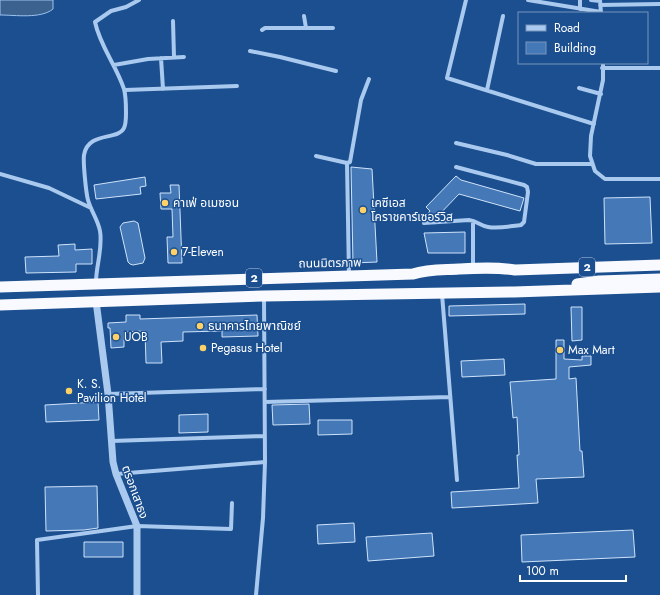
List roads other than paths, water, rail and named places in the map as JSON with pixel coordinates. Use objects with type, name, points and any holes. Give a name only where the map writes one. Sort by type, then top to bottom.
[{"type":"highway","name":"ถนนมิตรภาพ","points":[[0,287],[413,274],[425,270],[501,268],[515,270],[660,265]]},
{"type":"highway","points":[[514,292],[599,281],[660,279]]},
{"type":"highway","points":[[96,284],[96,301]]},
{"type":"highway","name":"2","points":[[0,305],[264,296],[442,294],[660,287]]},
{"type":"street","points":[[96,284],[96,271],[101,244],[100,232],[88,199],[84,156],[90,143],[120,132],[124,128],[126,114],[125,90],[114,65],[98,36],[95,22],[112,11],[126,7],[139,0]]},
{"type":"street","points":[[466,0],[447,76],[449,79],[594,124]]},
{"type":"street","points":[[528,0],[596,12]]},
{"type":"street","points":[[580,0],[580,9]]},
{"type":"street","points":[[591,0],[600,2],[660,4]]},
{"type":"street","points":[[600,2],[601,12]]},
{"type":"street","points":[[304,16],[306,28]]},
{"type":"street","points":[[487,90],[503,16]]},
{"type":"street","points":[[173,21],[174,58]]},
{"type":"street","points":[[262,30],[265,28],[333,28]]},
{"type":"street","points":[[250,51],[336,71]]},
{"type":"street","points":[[114,65],[162,58],[184,57]]},
{"type":"street","points":[[162,58],[163,89]]},
{"type":"street","points":[[660,68],[602,65],[603,80],[591,136],[590,151],[592,164],[595,171],[605,179],[660,179]]},
{"type":"street","points":[[349,276],[347,163],[350,162],[361,100],[369,79]]},
{"type":"street","points":[[125,90],[237,86]]},
{"type":"street","points":[[579,88],[601,94]]},
{"type":"street","points":[[456,143],[507,155],[536,164],[592,164]]},
{"type":"street","points":[[316,156],[347,163]]},
{"type":"street","points":[[424,223],[473,221],[488,227],[499,228],[522,225],[525,218],[528,189],[524,185],[456,167]]},
{"type":"street","points":[[0,174],[49,188],[91,208]]},
{"type":"street","points":[[473,221],[473,269]]},
{"type":"street","points":[[442,294],[457,480]]},
{"type":"street","points":[[256,595],[263,518],[265,462],[264,296]]},
{"type":"street","name":"ตรอกเสาธง","points":[[96,301],[108,394],[113,462],[116,474],[137,526],[137,595]]},
{"type":"street","points":[[108,394],[265,389]]},
{"type":"street","points":[[265,402],[450,397]]},
{"type":"street","points":[[111,441],[265,436]]},
{"type":"street","points":[[116,474],[265,462]]},
{"type":"street","points":[[38,595],[38,540],[137,526],[231,529],[232,503]]},
{"type":"water","points":[[0,0],[53,0],[53,9],[42,14],[35,15],[0,15]]},
{"type":"place","name":"คาเฟ่ อเมซอน","points":[[165,203]]},
{"type":"place","name":"เคซีเอส โคราชคาร์เซอร์วิส","points":[[363,210]]},
{"type":"place","name":"7-Eleven","points":[[174,252]]},
{"type":"place","name":"ธนาคารไทยพาณิชย์","points":[[200,326]]},
{"type":"place","name":"UOB","points":[[116,337]]},
{"type":"place","name":"Pegasus Hotel","points":[[203,348]]},
{"type":"place","name":"Max Mart","points":[[560,350]]},
{"type":"place","name":"K. S. Pavilion Hotel","points":[[69,391]]}]
